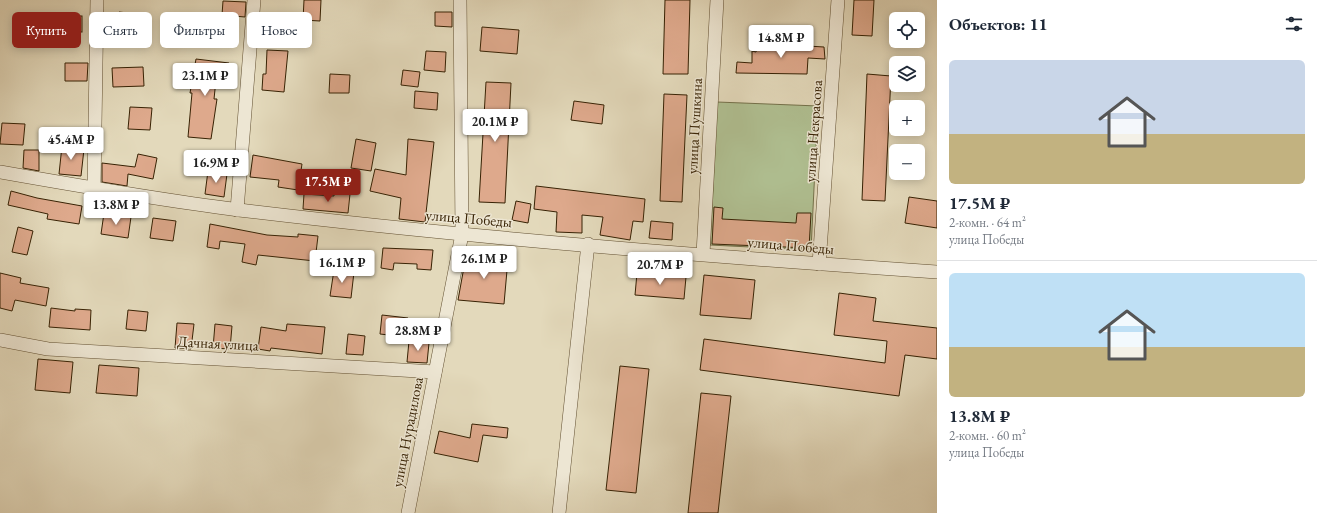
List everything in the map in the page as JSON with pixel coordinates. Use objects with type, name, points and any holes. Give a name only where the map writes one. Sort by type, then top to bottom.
[{"type":"street","points":[[94,188],[97,0]]},
{"type":"street","points":[[237,210],[254,0]]},
{"type":"street","name":"улица Нурадилова","points":[[408,513],[462,234],[460,0]]},
{"type":"street","name":"улица Пушкина","points":[[703,254],[717,0]]},
{"type":"street","name":"улица Некрасова","points":[[819,264],[838,0]]},
{"type":"street","name":"улица Победы","points":[[0,172],[237,210],[462,234],[819,264],[937,272]]},
{"type":"street","points":[[558,513],[588,244]]},
{"type":"street","name":"Дачная улица","points":[[0,340],[48,349],[435,372]]},
{"type":"green space","points":[[717,102],[818,106],[811,250],[710,245]]},
{"type":"building","points":[[304,0],[321,0],[320,21],[312,21],[312,12],[303,12]]},
{"type":"building","points":[[665,0],[690,0],[688,74],[663,74]]},
{"type":"building","points":[[854,0],[874,0],[872,36],[852,35]]},
{"type":"building","points":[[223,1],[246,2],[245,17],[239,16],[239,12],[222,12]]},
{"type":"building","points":[[435,12],[452,12],[452,27],[435,26]]},
{"type":"building","points":[[81,16],[82,16],[81,32]]},
{"type":"building","points":[[482,27],[519,30],[517,54],[480,51]]},
{"type":"building","points":[[758,43],[824,47],[825,59],[808,58],[807,74],[736,73],[737,62],[752,63],[752,51],[756,52]]},
{"type":"building","points":[[267,50],[288,51],[284,92],[262,90],[263,74],[266,74]]},
{"type":"building","points":[[426,51],[446,52],[445,72],[424,70]]},
{"type":"building","points":[[196,59],[229,63],[227,81],[216,80],[214,99],[217,99],[211,139],[188,137],[192,93],[190,93]]},
{"type":"building","points":[[65,63],[88,63],[87,81],[65,81]]},
{"type":"building","points":[[143,67],[144,86],[113,87],[112,68]]},
{"type":"building","points":[[403,70],[420,72],[418,87],[401,85]]},
{"type":"building","points":[[330,74],[350,75],[349,93],[329,93]]},
{"type":"building","points":[[867,74],[889,76],[889,92],[890,92],[885,201],[862,200]]},
{"type":"building","points":[[486,82],[511,83],[505,203],[479,202]]},
{"type":"building","points":[[415,91],[438,93],[437,110],[414,108]]},
{"type":"building","points":[[664,94],[687,95],[682,202],[660,201]]},
{"type":"building","points":[[574,101],[604,105],[602,124],[571,120]]},
{"type":"building","points":[[130,107],[152,108],[150,130],[128,129]]},
{"type":"building","points":[[2,123],[25,124],[23,145],[0,144]]},
{"type":"building","points":[[356,139],[376,143],[371,171],[351,168]]},
{"type":"building","points":[[408,139],[434,142],[425,222],[399,219],[401,198],[370,191],[375,169],[406,175]]},
{"type":"building","points":[[62,146],[84,149],[81,176],[59,174]]},
{"type":"building","points":[[24,150],[39,150],[39,171],[23,168]]},
{"type":"building","points":[[138,154],[157,158],[153,179],[128,174],[127,186],[102,182],[102,163],[135,167]]},
{"type":"building","points":[[253,155],[302,164],[298,190],[278,187],[279,180],[250,177]]},
{"type":"building","points":[[208,171],[227,174],[224,197],[205,194]]},
{"type":"building","points":[[536,186],[645,199],[643,222],[633,221],[630,240],[600,235],[603,217],[582,215],[582,233],[556,232],[557,212],[534,209]]},
{"type":"building","points":[[11,191],[37,198],[82,206],[79,224],[47,219],[48,214],[8,205]]},
{"type":"building","points":[[334,192],[350,194],[348,213],[303,209],[304,194],[334,196]]},
{"type":"building","points":[[909,197],[937,201],[937,228],[905,223]]},
{"type":"building","points":[[516,201],[531,204],[528,223],[512,220]]},
{"type":"building","points":[[714,207],[723,208],[722,219],[796,223],[797,213],[811,213],[809,248],[712,244]]},
{"type":"building","points":[[104,213],[131,217],[128,238],[101,234]]},
{"type":"building","points":[[153,218],[176,221],[173,241],[150,238]]},
{"type":"building","points":[[651,221],[673,223],[672,240],[649,238]]},
{"type":"building","points":[[210,224],[267,235],[298,237],[298,234],[318,236],[315,261],[258,255],[256,265],[242,262],[245,244],[220,241],[219,249],[207,247]]},
{"type":"building","points":[[18,227],[33,231],[27,255],[12,252]]},
{"type":"building","points":[[383,248],[433,250],[431,270],[417,269],[417,264],[394,263],[393,270],[381,268]]},
{"type":"building","points":[[466,256],[508,259],[504,304],[458,300]]},
{"type":"building","points":[[334,270],[354,272],[351,298],[330,296]]},
{"type":"building","points":[[0,273],[21,278],[20,283],[49,288],[46,306],[15,300],[12,311],[0,308]]},
{"type":"building","points":[[637,273],[686,277],[684,299],[635,295]]},
{"type":"building","points":[[704,275],[755,280],[751,319],[700,315]]},
{"type":"building","points":[[839,293],[876,298],[873,321],[937,328],[937,359],[905,355],[899,396],[700,370],[704,339],[885,363],[887,341],[834,335]]},
{"type":"building","points":[[51,308],[75,311],[75,309],[91,310],[90,330],[49,327]]},
{"type":"building","points":[[128,310],[148,312],[146,331],[126,329]]},
{"type":"building","points":[[382,315],[408,318],[406,337],[380,334]]},
{"type":"building","points":[[177,323],[194,324],[191,349],[175,348]]},
{"type":"building","points":[[215,324],[232,326],[230,349],[213,348]]},
{"type":"building","points":[[287,324],[325,327],[322,354],[271,348],[270,351],[258,349],[261,327],[286,331]]},
{"type":"building","points":[[348,334],[365,336],[363,355],[346,354]]},
{"type":"building","points":[[409,341],[429,343],[427,363],[407,362]]},
{"type":"building","points":[[38,359],[73,362],[70,393],[35,390]]},
{"type":"building","points":[[99,365],[139,368],[137,396],[96,393]]},
{"type":"building","points":[[620,366],[649,369],[636,493],[606,490]]},
{"type":"building","points":[[701,393],[731,396],[718,513],[688,513]]},
{"type":"building","points":[[472,424],[508,428],[507,438],[483,435],[478,462],[434,453],[439,431],[470,438]]}]
